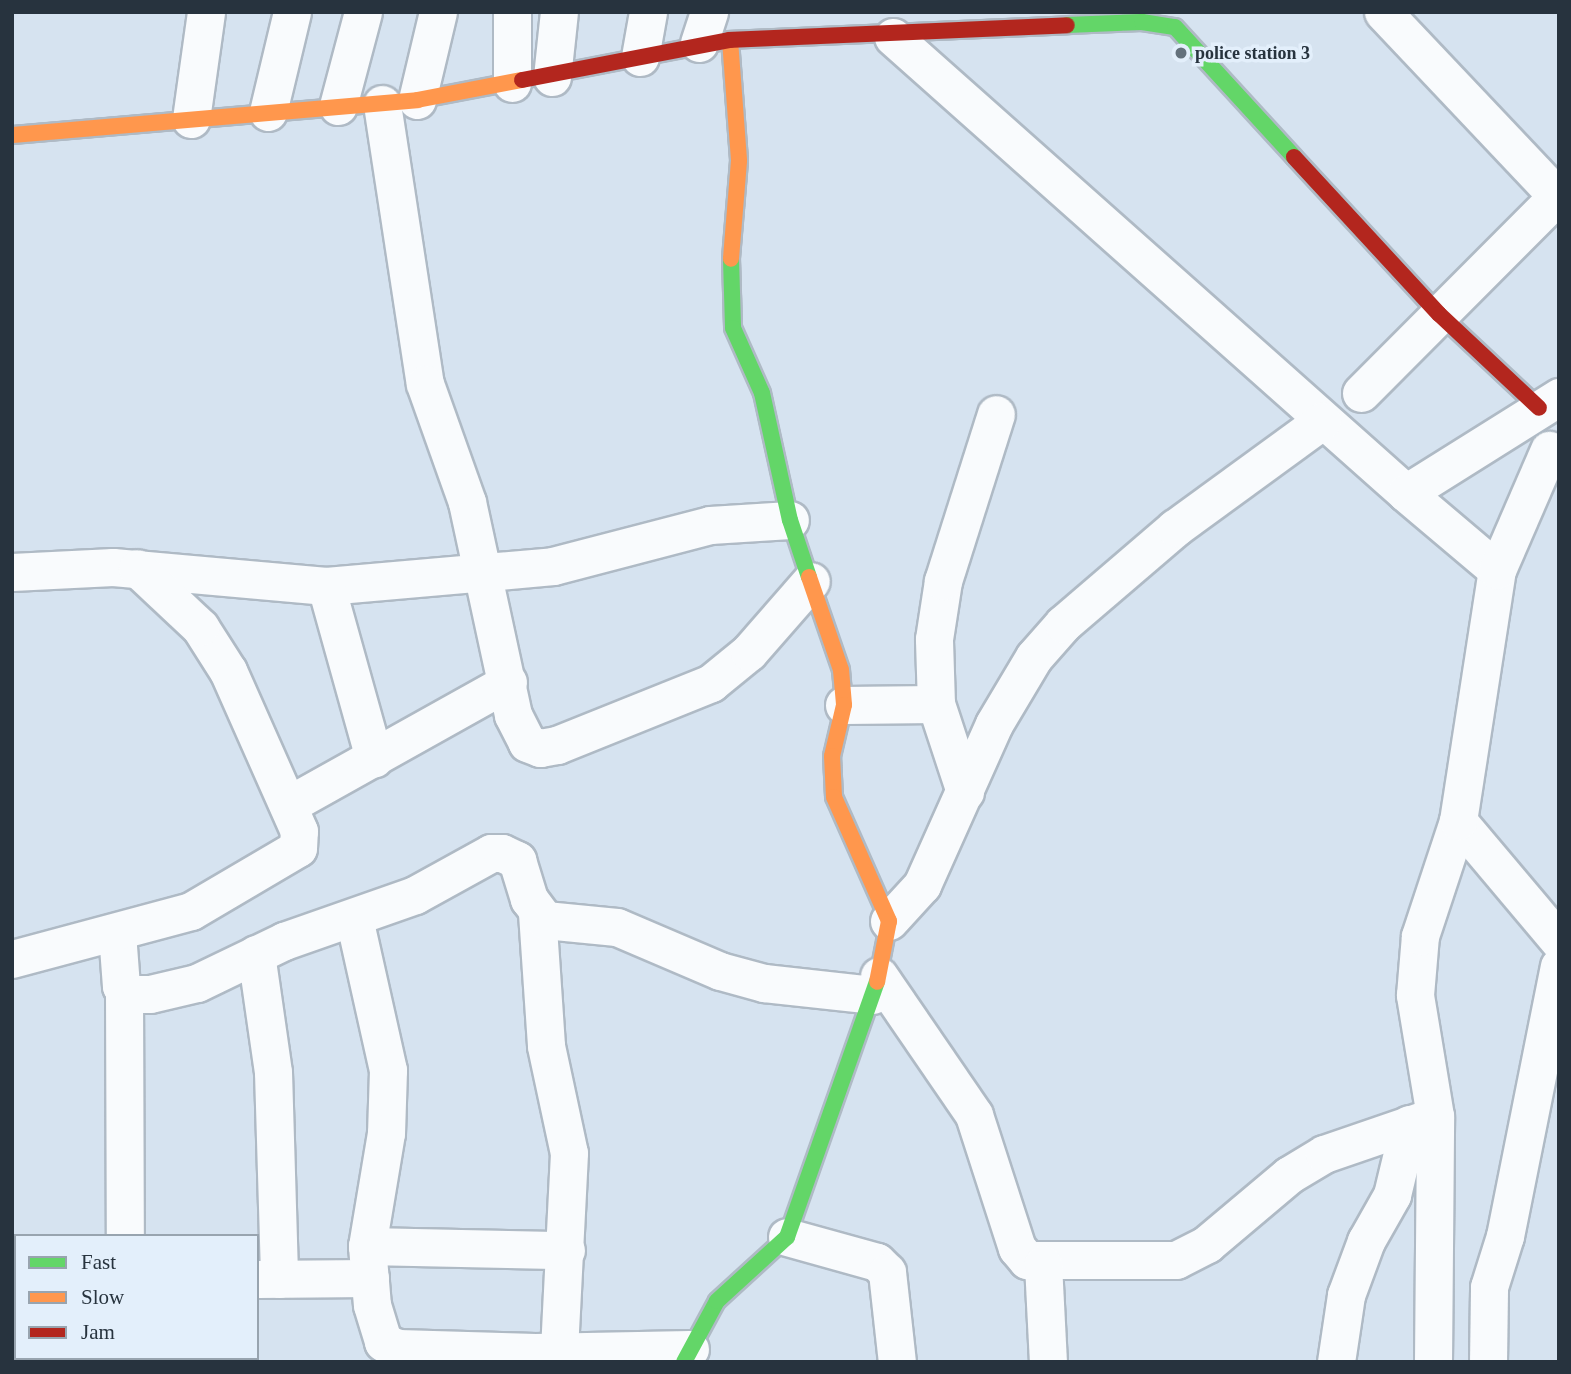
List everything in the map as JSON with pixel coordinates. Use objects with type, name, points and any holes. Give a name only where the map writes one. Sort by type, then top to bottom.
[{"type":"street","points":[[191,119],[206,12]]},
{"type":"street","points":[[268,112],[292,12]]},
{"type":"street","points":[[338,106],[363,12]]},
{"type":"street","points":[[438,12],[399,102],[425,384],[456,464],[484,572],[513,715],[527,743],[540,748],[557,744],[711,683],[749,652],[811,581]]},
{"type":"street","points":[[512,12],[512,83]]},
{"type":"street","points":[[552,77],[559,12]]},
{"type":"street","points":[[640,57],[648,12]]},
{"type":"street","points":[[1361,393],[1558,195],[1383,12]]},
{"type":"street","points":[[12,135],[399,102],[552,77],[640,57],[713,32],[893,37],[1017,21],[1176,20],[1439,314],[1540,408],[1554,455],[1497,570],[1458,821],[1420,936],[1415,984],[1434,1286],[1433,1362]]},
{"type":"street","points":[[713,32],[739,161],[731,244],[733,328],[762,393],[790,520],[841,670],[844,705],[832,756],[834,797],[888,922]]},
{"type":"street","points":[[893,37],[1322,421],[1497,570]]},
{"type":"street","points":[[1406,493],[1540,408]]},
{"type":"street","points":[[965,792],[936,704],[934,639],[943,581],[996,414]]},
{"type":"street","points":[[355,918],[388,1070],[386,1133],[368,1262],[377,1329],[383,1342],[398,1348],[687,1356],[717,1301],[787,1237],[875,985],[888,922],[922,885],[994,724],[1034,657],[1063,624],[1175,528],[1322,421]]},
{"type":"street","points":[[12,572],[137,568],[326,586],[584,562],[710,525],[790,520]]},
{"type":"street","points":[[12,959],[117,933],[220,897],[298,848],[299,831],[228,671],[200,627],[137,568]]},
{"type":"street","points":[[326,586],[374,758]]},
{"type":"street","points":[[288,806],[508,682]]},
{"type":"street","points":[[844,705],[936,704]]},
{"type":"street","points":[[1458,821],[1559,941]]},
{"type":"street","points":[[124,991],[150,994],[197,983],[256,954],[415,894],[491,853],[517,860],[537,913],[546,1046],[569,1153],[559,1352]]},
{"type":"street","points":[[537,913],[557,924],[617,927],[720,971],[764,983],[875,985]]},
{"type":"street","points":[[117,933],[124,991],[125,1234]]},
{"type":"street","points":[[256,954],[273,1073],[268,1279],[368,1262],[566,1250]]},
{"type":"street","points":[[1488,1362],[1489,1287],[1547,1074],[1559,966]]},
{"type":"street","points":[[875,985],[974,1115],[1017,1248],[1027,1260],[1043,1264],[1175,1260],[1207,1244],[1289,1175],[1324,1154],[1422,1120]]},
{"type":"street","points":[[1336,1362],[1346,1295],[1366,1241],[1392,1195],[1422,1120]]},
{"type":"street","points":[[787,1237],[877,1262],[887,1272],[897,1362]]},
{"type":"street","points":[[1043,1264],[1048,1362]]},
{"type":"street","points":[[1434,1286],[1489,1287]]},
{"type":"traffic: fast","points":[[1067,25],[1142,22],[1175,27],[1294,157]]},
{"type":"traffic: fast","points":[[731,259],[733,328],[762,393],[790,520],[809,577]]},
{"type":"traffic: fast","points":[[684,1362],[717,1301],[787,1237],[877,982]]},
{"type":"traffic: slow","points":[[730,40],[739,161],[731,259]]},
{"type":"traffic: slow","points":[[12,135],[417,100],[522,80]]},
{"type":"traffic: slow","points":[[809,577],[841,670],[844,705],[832,756],[834,797],[889,921],[877,982]]},
{"type":"traffic: jam","points":[[522,80],[730,40],[1067,25]]},
{"type":"traffic: jam","points":[[1294,157],[1439,314],[1539,408]]},
{"type":"place","name":"police station 3","points":[[1181,53]]}]
